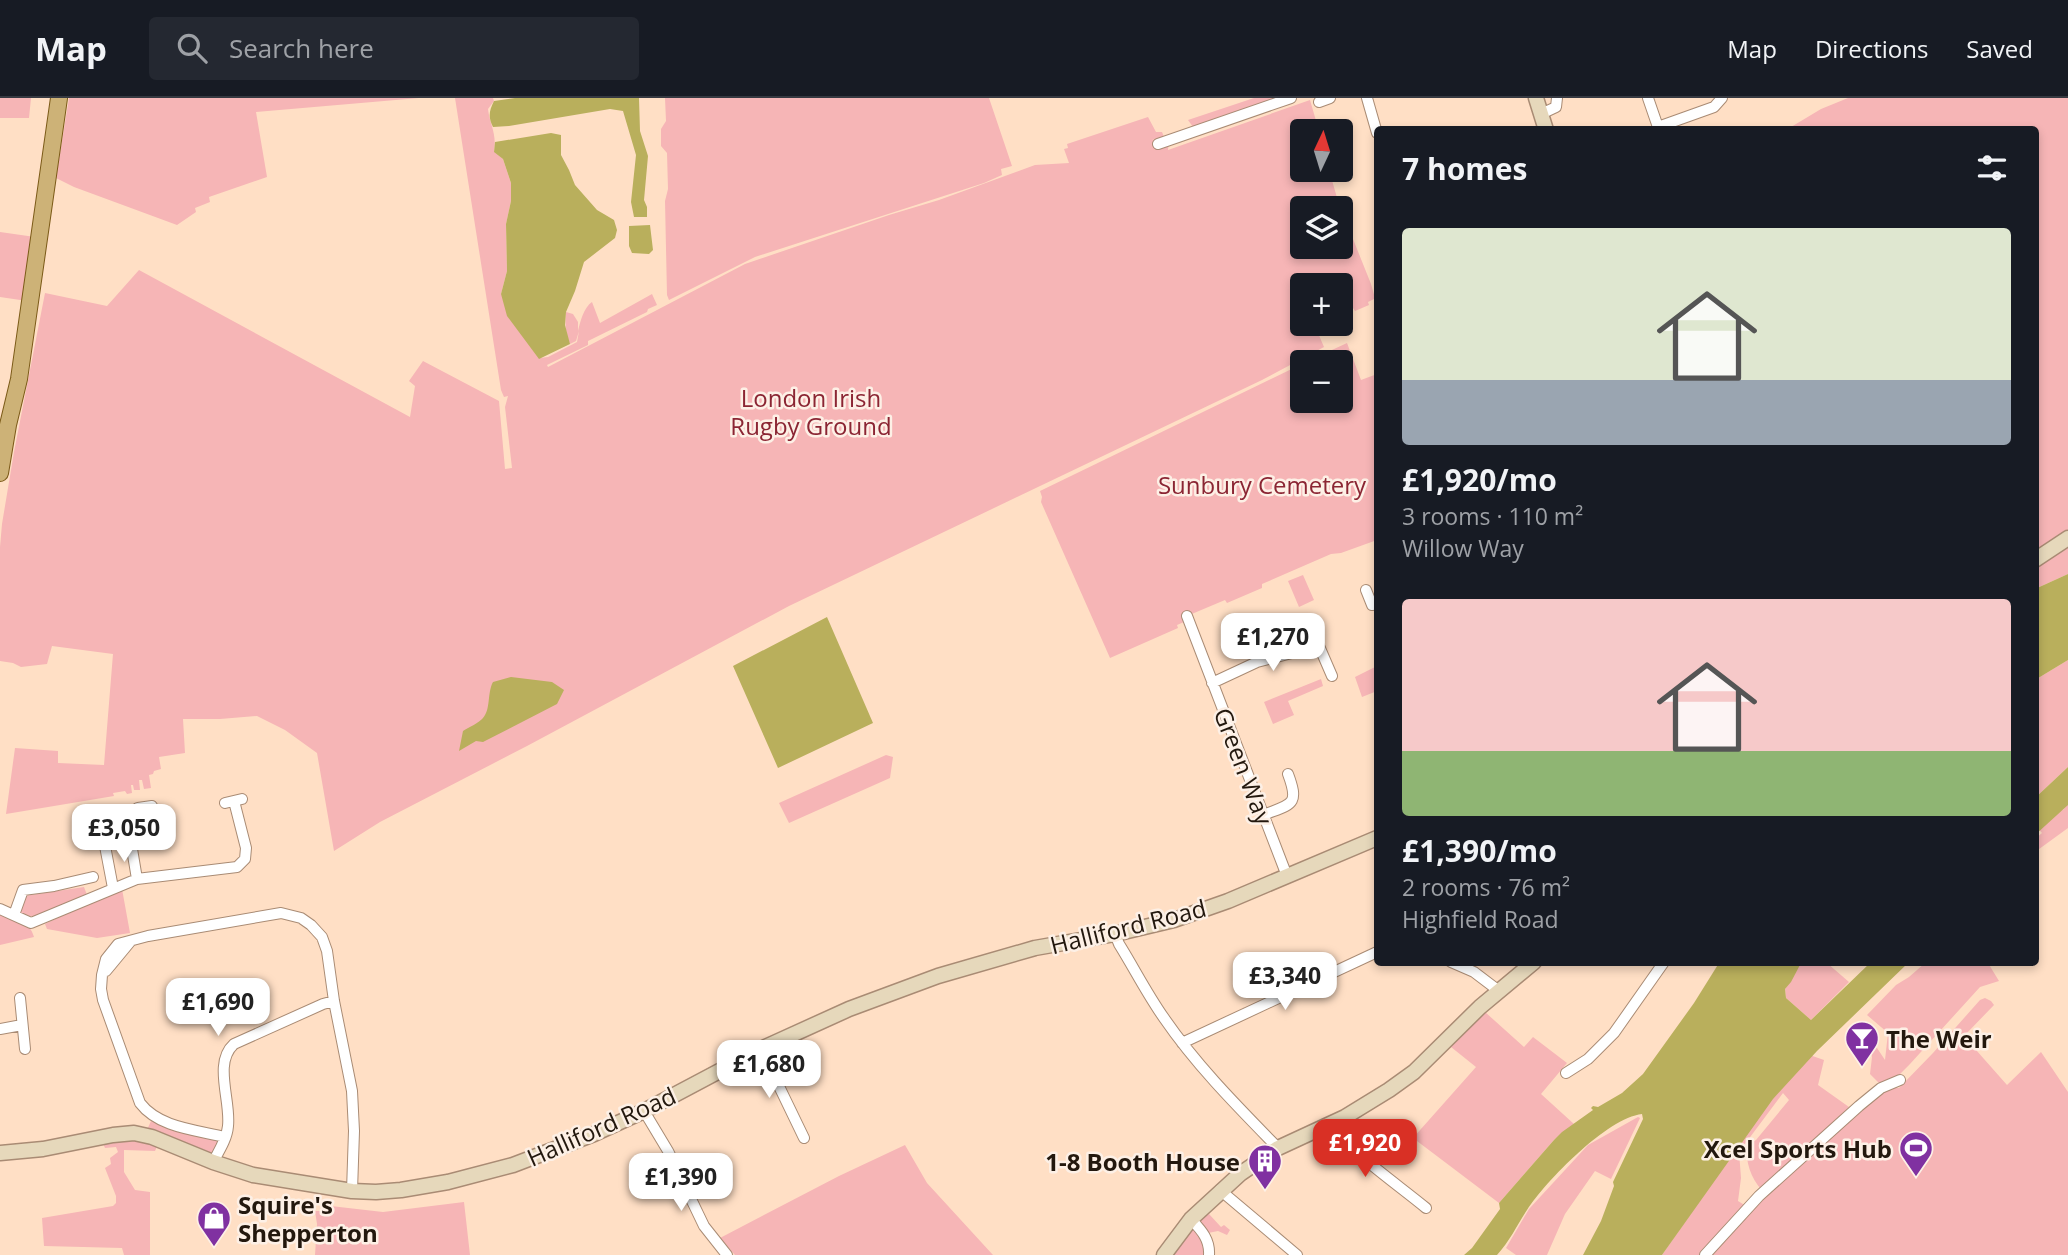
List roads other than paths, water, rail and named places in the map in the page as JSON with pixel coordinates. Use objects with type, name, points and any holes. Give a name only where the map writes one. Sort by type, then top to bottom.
[{"type":"main road","points":[[0,473],[4,425],[19,379],[59,98]]},
{"type":"street","points":[[1158,144],[1291,98]]},
{"type":"street","points":[[1319,102],[1330,98]]},
{"type":"street","points":[[1367,98],[1375,126]]},
{"type":"street","points":[[1536,98],[1545,126]]},
{"type":"street","points":[[1541,114],[1556,107],[1557,98]]},
{"type":"street","points":[[1648,98],[1657,126]]},
{"type":"street","points":[[1663,126],[1714,107],[1722,98]]},
{"type":"street","points":[[2039,557],[2068,538]]},
{"type":"street","points":[[1366,590],[1374,605]]},
{"type":"street","name":"Green Way","points":[[1187,617],[1287,877]]},
{"type":"street","points":[[1288,619],[1300,649]]},
{"type":"street","points":[[1212,683],[1257,662],[1319,646],[1332,676]]},
{"type":"street","points":[[1263,815],[1289,805],[1292,801],[1294,792],[1288,774]]},
{"type":"street","points":[[0,909],[31,923],[137,879],[237,867],[245,859],[246,849],[234,801]]},
{"type":"street","points":[[137,879],[129,831],[138,816],[138,808],[152,806]]},
{"type":"street","name":"Halliford Road","points":[[0,1153],[43,1149],[134,1133],[253,1175],[352,1191],[401,1190],[440,1183],[500,1168],[583,1139],[644,1111],[761,1049],[849,1009],[938,976],[1035,948],[1115,934],[1174,919],[1228,901],[1374,839]]},
{"type":"street","points":[[105,846],[113,888]]},
{"type":"street","points":[[14,915],[23,890],[93,877]]},
{"type":"street","points":[[225,1138],[162,1121],[148,1113],[140,1103],[103,1000],[102,975],[106,959],[118,944],[133,940],[272,913],[295,915],[311,925],[325,944],[352,1091],[352,1191]]},
{"type":"street","points":[[1115,934],[1163,1016],[1182,1042],[1222,1091],[1278,1148]]},
{"type":"street","points":[[1182,1042],[1374,953]]},
{"type":"street","points":[[1460,966],[1474,972],[1499,991]]},
{"type":"street","points":[[1164,1255],[1191,1219],[1240,1174],[1278,1148],[1345,1117],[1414,1073],[1499,991],[1529,966]]},
{"type":"street","points":[[1566,1073],[1588,1059],[1614,1033],[1661,966]]},
{"type":"street","points":[[20,998],[25,1049]]},
{"type":"street","points":[[214,1162],[225,1138],[228,1121],[225,1059],[230,1047],[334,1001]]},
{"type":"street","points":[[0,1029],[22,1025]]},
{"type":"street","points":[[761,1049],[804,1138]]},
{"type":"street","points":[[1705,1255],[1759,1196],[1859,1106],[1881,1088],[1900,1080]]},
{"type":"street","points":[[644,1111],[668,1151],[704,1226],[727,1255]]},
{"type":"street","points":[[1329,1124],[1361,1156],[1426,1208]]},
{"type":"street","points":[[1220,1190],[1297,1255]]},
{"type":"street","points":[[1191,1219],[1202,1231],[1209,1245],[1209,1255]]},
{"type":"place","name":"The Weir","points":[[1862,1068]]},
{"type":"place","name":"Xcel Sports Hub","points":[[1916,1178]]},
{"type":"place","name":"1-8 Booth House","points":[[1265,1191]]},
{"type":"place","name":"Squire's Shepperton","points":[[214,1248]]},
{"type":"park label","name":"London Irish Rugby Ground","points":[[811,411]]},
{"type":"park label","name":"Sunbury Cemetery","points":[[1262,484]]}]
